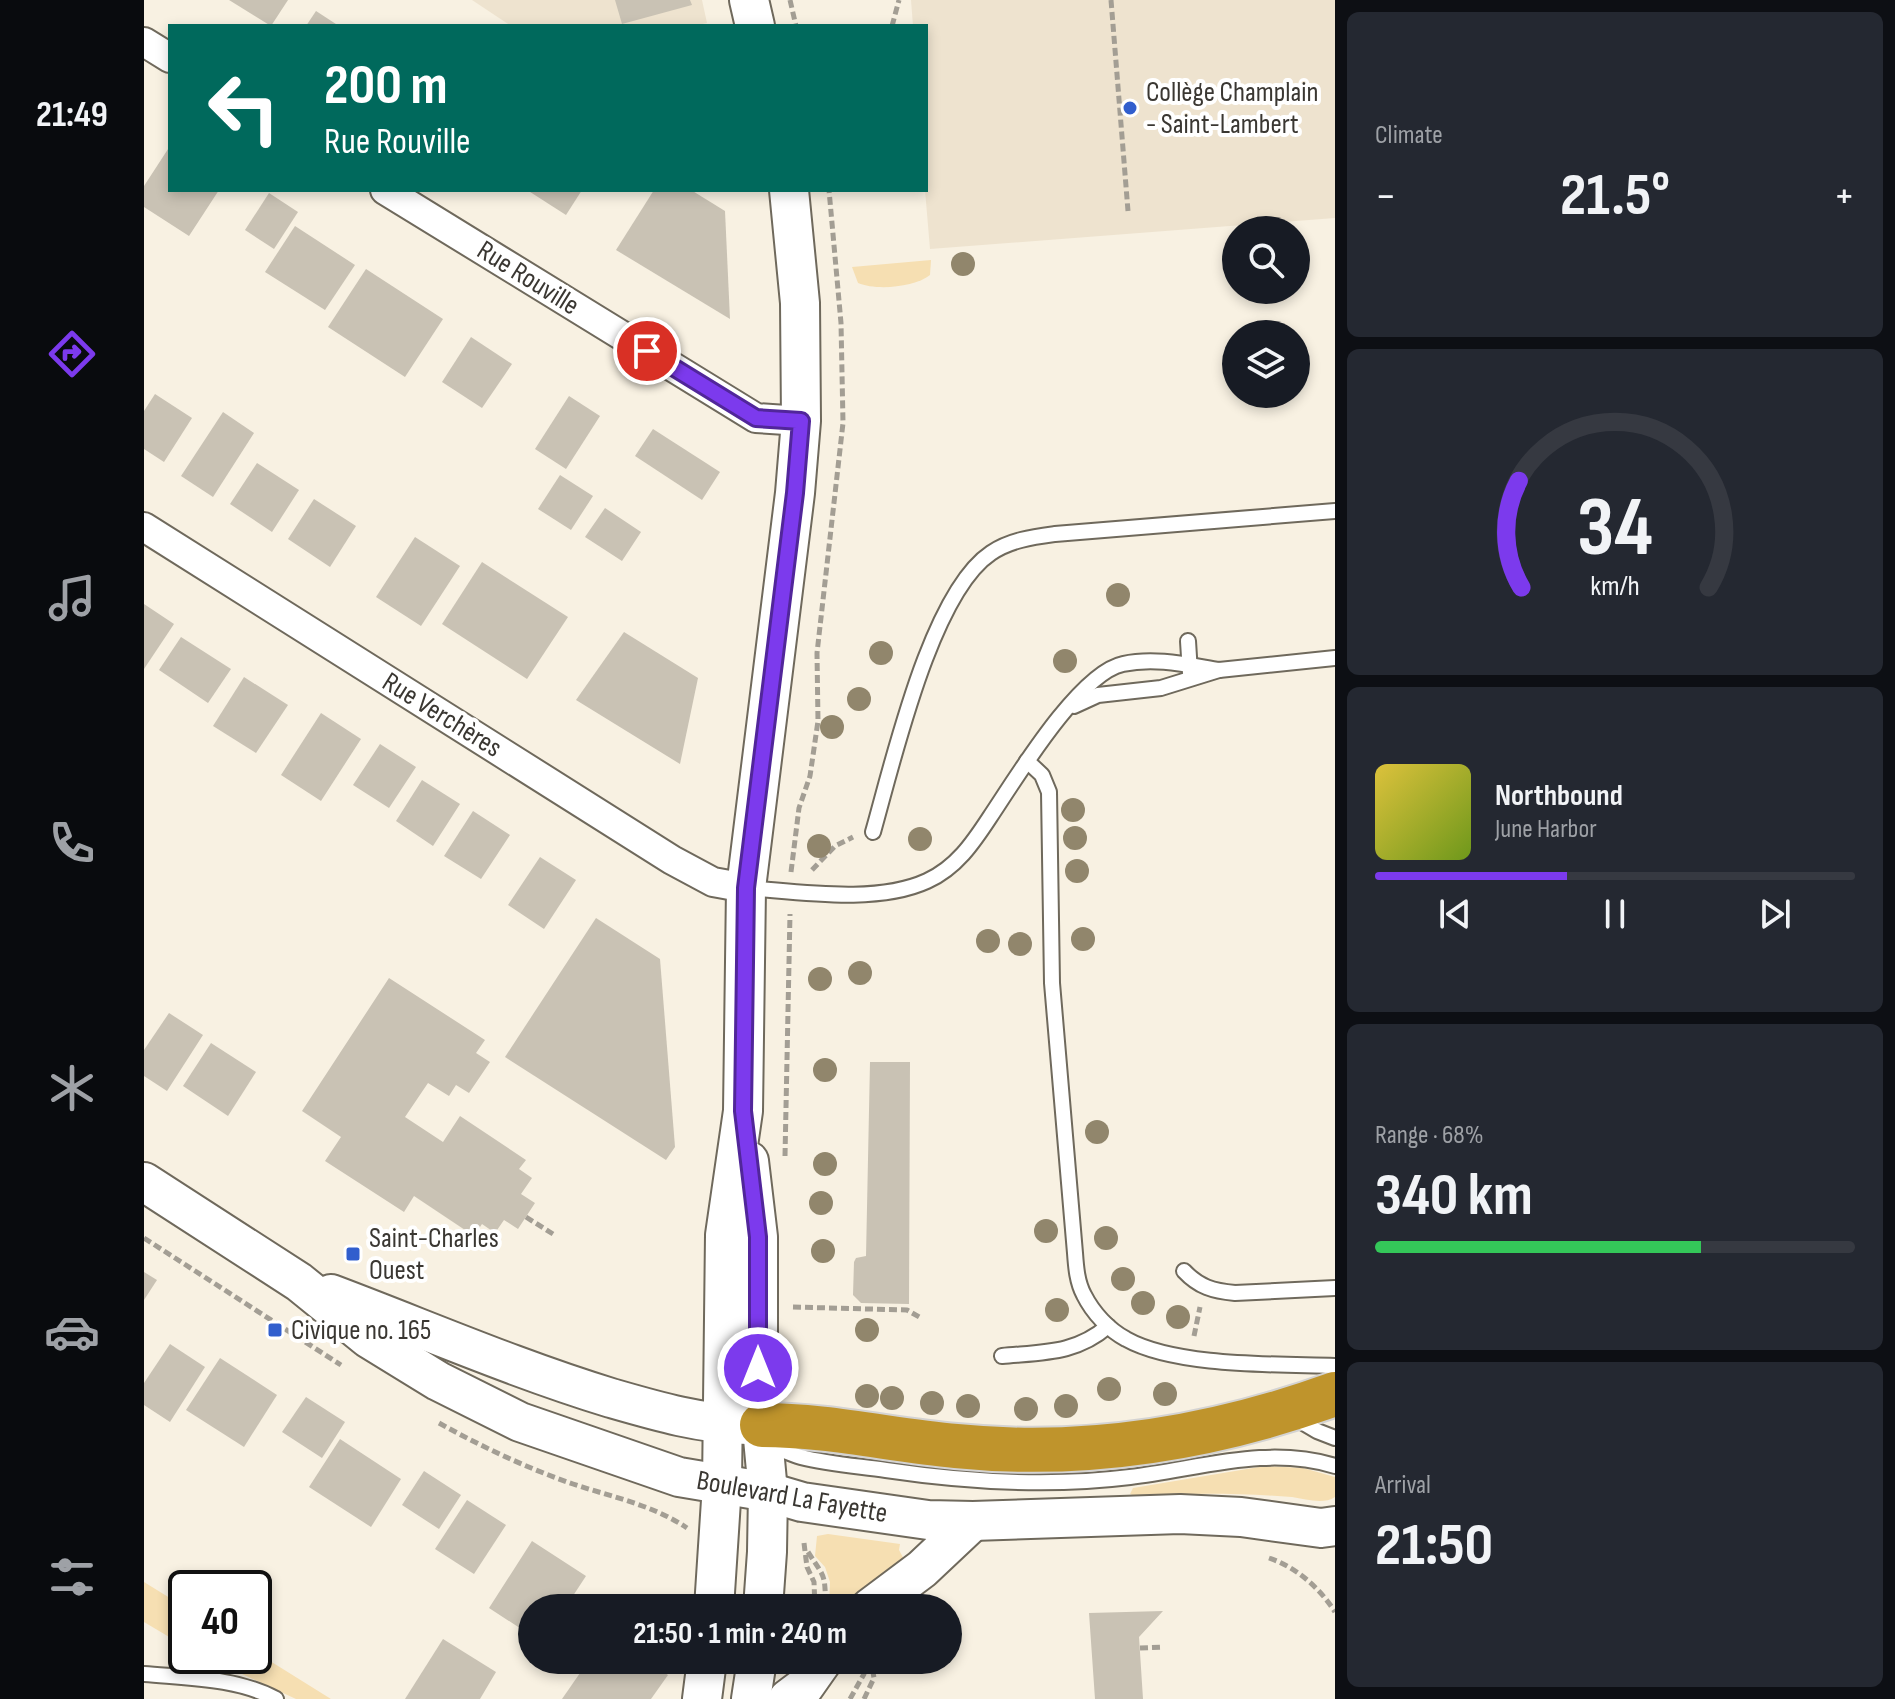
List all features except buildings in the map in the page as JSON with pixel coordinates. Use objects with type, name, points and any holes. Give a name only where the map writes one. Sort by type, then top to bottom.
[{"type":"highway","points":[[749,1431],[799,1425],[957,1446],[1035,1451],[1093,1448],[1170,1439],[1284,1411],[1335,1394]]},
{"type":"street","points":[[749,0],[755,24]]},
{"type":"street","points":[[144,42],[168,57]]},
{"type":"street","name":"Rue Rouville","points":[[388,192],[756,418],[801,421]]},
{"type":"street","points":[[715,1594],[722,1485],[749,1431],[757,1352],[758,1237],[743,1111],[746,888],[795,493],[801,421],[801,319],[789,192]]},
{"type":"street","name":"Rue Verchères","points":[[144,527],[672,860],[713,882],[746,888]]},
{"type":"street","name":"Boulevard La Fayette","points":[[144,1182],[299,1282],[368,1338],[431,1377],[503,1414],[635,1464],[679,1477],[768,1492],[802,1502],[950,1522],[1193,1515],[1241,1517],[1328,1531]]},
{"type":"street","name":"Boulevard La Fayette","points":[[299,1282],[576,1387],[651,1410],[749,1431]]},
{"type":"street","points":[[749,1431],[768,1492],[764,1594]]},
{"type":"street","points":[[889,1594],[922,1569],[973,1521]]},
{"type":"street","points":[[702,1699],[705,1674]]},
{"type":"street","points":[[751,1699],[755,1674]]},
{"type":"street","points":[[788,1699],[804,1687],[813,1674]]},
{"type":"lane","points":[[873,832],[912,695],[938,630],[965,578],[993,552],[1011,543],[1055,534],[1335,511]]},
{"type":"lane","points":[[1188,641],[1190,672]]},
{"type":"lane","points":[[746,888],[802,893],[859,893],[900,889],[926,882],[948,869],[967,851],[1027,761],[1067,711],[1096,678],[1114,667],[1160,661],[1190,672],[1335,658]]},
{"type":"lane","points":[[1067,711],[1077,703],[1098,695],[1161,688],[1190,672]]},
{"type":"lane","points":[[1027,761],[1047,784],[1051,807],[1052,983],[1077,1274],[1085,1296],[1108,1326],[1129,1341],[1143,1346],[1189,1357],[1335,1366]]},
{"type":"lane","points":[[1184,1271],[1195,1282],[1218,1291],[1235,1293],[1335,1288]]},
{"type":"lane","points":[[1002,1356],[1077,1346],[1088,1342],[1108,1326]]},
{"type":"lane","points":[[1284,1411],[1335,1438]]},
{"type":"lane","points":[[749,1431],[800,1457],[914,1474],[1015,1482],[1095,1481],[1264,1456],[1302,1457],[1335,1466]]},
{"type":"lane","points":[[144,1674],[226,1683],[256,1690],[276,1699]]},
{"type":"path","points":[[790,0],[796,24]]},
{"type":"path","points":[[893,24],[899,0]]},
{"type":"path","points":[[1111,0],[1128,211]]},
{"type":"path","points":[[803,872],[813,870],[843,840],[873,832]]},
{"type":"path","points":[[787,1040],[790,911]]},
{"type":"path","points":[[526,1217],[553,1234]]},
{"type":"path","points":[[144,1238],[331,1358]]},
{"type":"path","points":[[793,1307],[882,1307],[907,1310],[921,1318]]},
{"type":"path","points":[[1193,1337],[1200,1308]]},
{"type":"path","name":"Boulevard La Fayette","points":[[536,1470],[664,1512],[690,1530]]},
{"type":"path","points":[[814,1594],[805,1548],[822,1570],[826,1594]]},
{"type":"path","points":[[1264,1556],[1294,1570],[1317,1589],[1335,1612]]},
{"type":"path","points":[[1140,1648],[1163,1647]]},
{"type":"path","points":[[850,1699],[864,1674]]},
{"type":"path","points":[[864,1699],[873,1674]]},
{"type":"shaded area","points":[[472,0],[702,0],[707,23],[703,24],[508,24]]},
{"type":"shaded area","name":"Collège Champlain - Saint-Lambert","points":[[911,0],[1335,0],[1335,218],[1222,216],[1222,227],[930,249],[925,192],[928,192],[928,24],[913,24]]},
{"type":"shaded area","points":[[931,260],[930,275],[896,286],[875,287],[858,283],[852,267]]},
{"type":"shaded area","points":[[1265,1466],[1303,1468],[1335,1477],[1335,1497],[1320,1501],[1252,1495],[1130,1494],[1133,1488]]},
{"type":"shaded area","points":[[828,1534],[900,1544],[899,1550],[906,1563],[865,1594],[830,1594],[830,1582],[825,1567],[815,1556],[817,1536]]},
{"type":"shaded area","points":[[144,1582],[168,1597],[168,1636],[144,1622]]},
{"type":"shaded area","points":[[272,1662],[331,1699],[296,1699],[242,1674],[272,1674]]},
{"type":"place","name":"Collège Champlain - Saint-Lambert","points":[[1130,108]]},
{"type":"place","name":"Saint-Charles Ouest","points":[[353,1254]]},
{"type":"place","name":"Civique no. 165","points":[[275,1330]]},
{"type":"route","points":[[647,351],[756,418],[801,421],[795,493],[746,888],[743,1111],[758,1237],[758,1368]]}]
